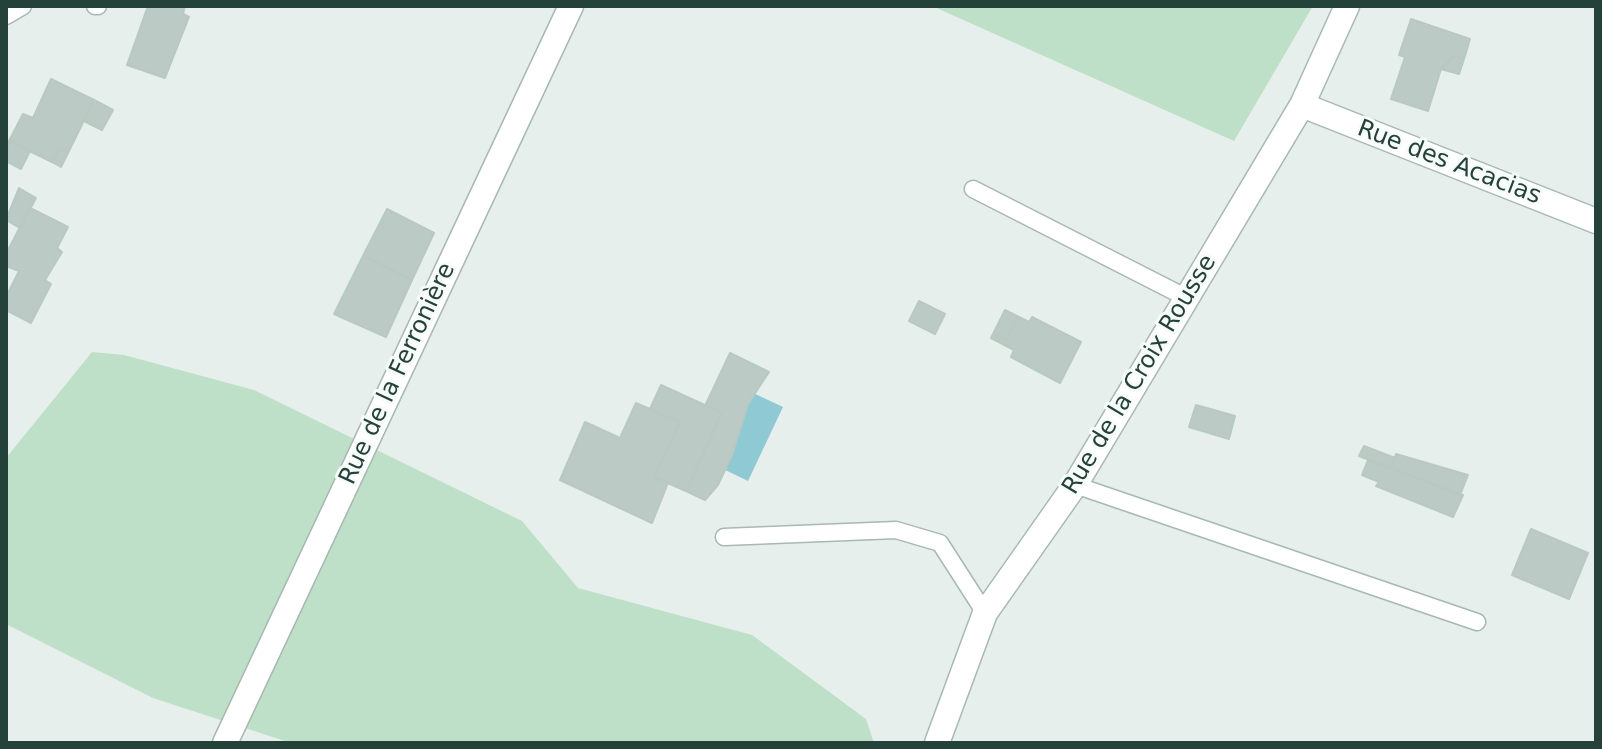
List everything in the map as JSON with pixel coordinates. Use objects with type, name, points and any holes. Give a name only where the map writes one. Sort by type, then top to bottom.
[{"type":"street","name":"Rue de la Ferronière","points":[[225,743],[571,6]]},
{"type":"street","name":"Rue de la Croix Rousse","points":[[937,743],[985,613],[1075,485],[1187,298],[1302,105],[1347,6]]},
{"type":"street","name":"Rue des Acacias","points":[[1302,105],[1596,221]]},
{"type":"lane","points":[[6,16],[23,6]]},
{"type":"lane","points":[[973,189],[1187,298]]},
{"type":"lane","points":[[1075,485],[1477,622]]},
{"type":"lane","points":[[724,537],[896,530],[940,543],[985,613]]},
{"type":"green space","points":[[932,6],[1313,6],[1234,141]]},
{"type":"green space","points":[[92,352],[124,355],[254,390],[522,521],[578,588],[752,635],[866,719],[874,743],[291,743],[153,698],[6,624],[6,458]]},
{"type":"water","points":[[751,392],[783,407],[748,481],[717,466]]},
{"type":"building","points":[[148,6],[185,6],[183,14],[189,17],[165,78],[127,65]]},
{"type":"building","points":[[1411,19],[1470,39],[1464,59],[1454,56],[1441,69],[1428,111],[1391,99],[1405,57],[1399,55]]},
{"type":"building","points":[[1454,56],[1464,59],[1459,74],[1441,69]]},
{"type":"building","points":[[51,79],[94,100],[68,153],[60,148],[52,162],[9,141],[23,114],[33,118]]},
{"type":"building","points":[[94,100],[113,110],[102,130],[84,121]]},
{"type":"building","points":[[9,141],[30,151],[21,169],[6,161]]},
{"type":"building","points":[[60,148],[68,153],[61,167],[52,162]]},
{"type":"building","points":[[19,188],[36,198],[20,228],[6,220]]},
{"type":"building","points":[[30,208],[68,227],[57,248],[62,252],[45,280],[51,284],[31,323],[6,310],[6,297],[19,271],[6,266],[6,254]]},
{"type":"building","points":[[387,209],[434,233],[412,280],[363,256]]},
{"type":"building","points":[[363,256],[412,280],[386,337],[334,314]]},
{"type":"building","points":[[919,301],[945,314],[935,334],[909,321]]},
{"type":"building","points":[[1005,310],[1019,317],[1006,340],[993,334]]},
{"type":"building","points":[[1019,317],[1029,322],[1032,317],[1081,342],[1060,383],[1011,357],[1014,350],[991,338],[993,334],[1006,340]]},
{"type":"building","points":[[730,353],[769,372],[748,404],[732,455],[718,485],[705,500],[686,491],[722,413],[705,406]]},
{"type":"building","points":[[661,385],[722,413],[686,491],[654,477],[680,422],[650,409]]},
{"type":"building","points":[[636,403],[680,422],[654,477],[668,483],[652,523],[560,480],[585,422],[620,438]]},
{"type":"building","points":[[1196,405],[1235,416],[1229,439],[1189,427]]},
{"type":"building","points":[[1364,446],[1395,458],[1391,468],[1359,456]]},
{"type":"building","points":[[1396,454],[1468,475],[1460,495],[1391,468]]},
{"type":"building","points":[[1368,460],[1463,495],[1453,517],[1376,486],[1379,482],[1362,475]]},
{"type":"building","points":[[1531,529],[1588,553],[1569,599],[1512,575]]}]
